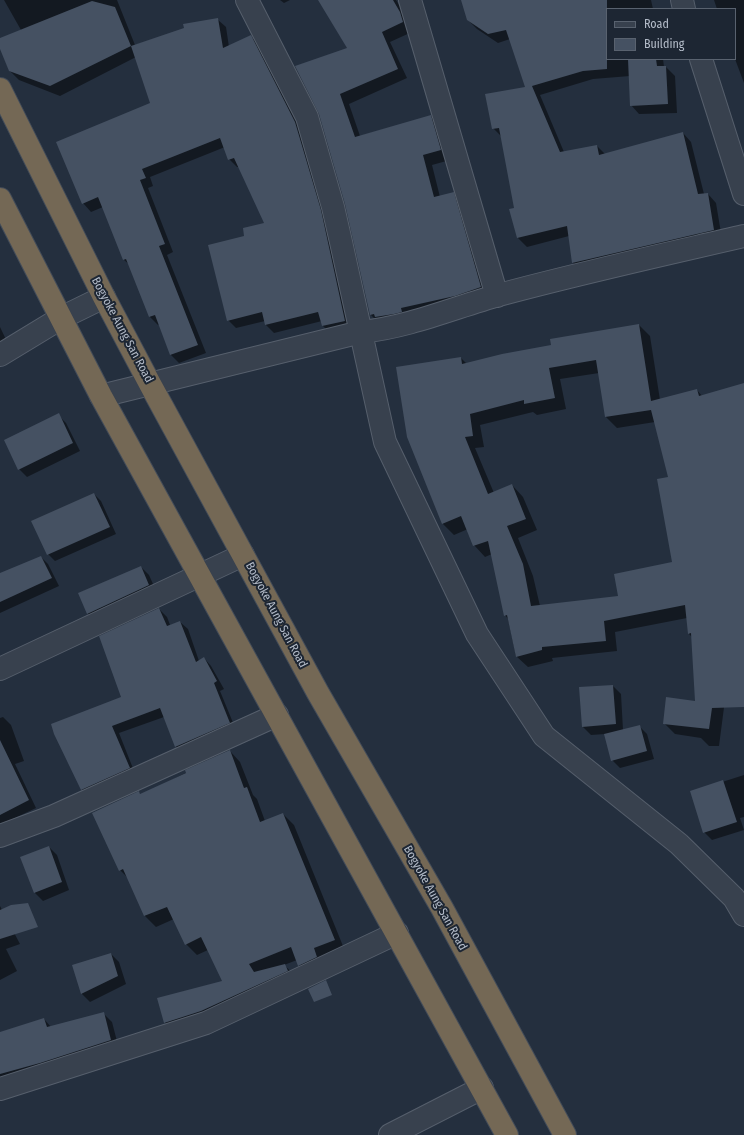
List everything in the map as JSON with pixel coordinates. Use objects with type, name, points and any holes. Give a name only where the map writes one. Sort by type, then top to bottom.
[{"type":"highway","name":"Bogyoke Aung San Road","points":[[0,89],[104,297],[150,384],[318,693],[442,908],[565,1135]]},
{"type":"highway","points":[[0,199],[101,396],[507,1135]]},
{"type":"street","points":[[247,0],[307,116],[333,207],[385,442],[477,634],[544,736],[679,844],[734,898],[744,915]]},
{"type":"street","points":[[410,0],[498,296]]},
{"type":"street","points":[[700,60],[744,194]]},
{"type":"street","points":[[101,396],[361,332],[380,330],[498,296],[618,265],[744,236]]},
{"type":"street","points":[[0,355],[61,318],[104,297]]},
{"type":"street","points":[[0,669],[243,555]]},
{"type":"street","points":[[0,836],[54,816],[277,715]]},
{"type":"street","points":[[0,1089],[206,1023],[397,933]]},
{"type":"street","points":[[390,1135],[482,1088]]},
{"type":"building","points":[[318,0],[393,0],[400,12],[403,22],[382,32],[398,69],[340,94],[355,137],[431,115],[441,150],[423,155],[434,197],[454,192],[481,287],[455,296],[401,308],[402,312],[375,317],[374,314],[370,315],[345,204],[319,114],[295,66],[347,48]]},
{"type":"building","points":[[461,0],[607,0],[607,69],[583,71],[532,86],[560,152],[597,145],[599,155],[683,132],[698,194],[708,193],[714,230],[572,263],[567,226],[517,238],[509,209],[514,208],[499,128],[492,129],[485,94],[525,87],[506,30],[488,34],[467,20]]},
{"type":"building","points":[[92,1],[115,7],[131,46],[50,86],[9,71],[0,49],[0,38]]},
{"type":"building","points":[[218,18],[223,48],[251,35],[295,122],[321,210],[345,321],[322,326],[318,312],[265,325],[262,312],[227,321],[208,245],[244,236],[243,228],[264,223],[234,158],[228,160],[220,138],[142,169],[146,178],[140,180],[165,244],[159,246],[198,345],[170,355],[155,315],[149,317],[126,259],[123,260],[98,197],[82,204],[56,142],[150,103],[131,46],[184,28],[183,24]]},
{"type":"building","points":[[628,60],[656,60],[657,66],[666,66],[668,104],[630,106]]},
{"type":"building","points":[[639,324],[651,401],[697,389],[699,396],[744,383],[744,707],[712,708],[709,729],[663,724],[666,697],[695,701],[691,633],[688,634],[685,605],[604,621],[606,641],[542,647],[542,650],[516,657],[507,615],[504,616],[488,541],[473,546],[461,516],[442,524],[407,437],[396,367],[461,357],[462,364],[502,354],[551,345],[550,339]],"holes":[[[596,360],[605,417],[651,410],[668,477],[657,479],[672,562],[614,574],[618,596],[531,606],[523,564],[507,526],[526,519],[512,484],[488,494],[465,437],[473,436],[470,414],[524,400],[524,404],[555,398],[549,368]]]},
{"type":"building","points":[[59,413],[73,443],[18,470],[4,440]]},
{"type":"building","points":[[94,493],[110,527],[47,555],[31,521]]},
{"type":"building","points":[[41,556],[52,578],[0,602],[0,573]]},
{"type":"building","points":[[141,566],[149,585],[87,614],[78,593]]},
{"type":"building","points":[[159,608],[167,626],[180,621],[196,662],[204,657],[217,681],[214,683],[230,723],[175,747],[160,708],[112,726],[130,768],[81,790],[54,734],[51,724],[121,697],[99,636]]},
{"type":"building","points":[[613,685],[616,724],[582,727],[579,687]]},
{"type":"building","points":[[640,725],[647,751],[611,761],[604,734]]},
{"type":"building","points":[[0,740],[29,800],[0,815]]},
{"type":"building","points":[[230,750],[244,788],[247,787],[260,822],[283,813],[335,940],[314,948],[317,957],[298,966],[291,947],[249,964],[254,972],[285,964],[288,971],[201,1011],[164,1023],[157,998],[222,981],[201,937],[185,945],[167,907],[144,916],[123,869],[119,871],[92,813],[139,791],[140,794],[186,773],[185,770]]},
{"type":"building","points":[[723,780],[737,822],[703,833],[690,791]]},
{"type":"building","points":[[49,846],[62,882],[34,893],[20,857]]},
{"type":"building","points":[[28,903],[38,927],[0,939],[0,910],[11,905]]},
{"type":"building","points":[[111,953],[118,976],[81,994],[72,965]]},
{"type":"building","points":[[326,980],[332,995],[314,1002],[308,989]]},
{"type":"building","points":[[104,1012],[111,1040],[0,1074],[0,1032],[44,1018],[47,1027]]}]
